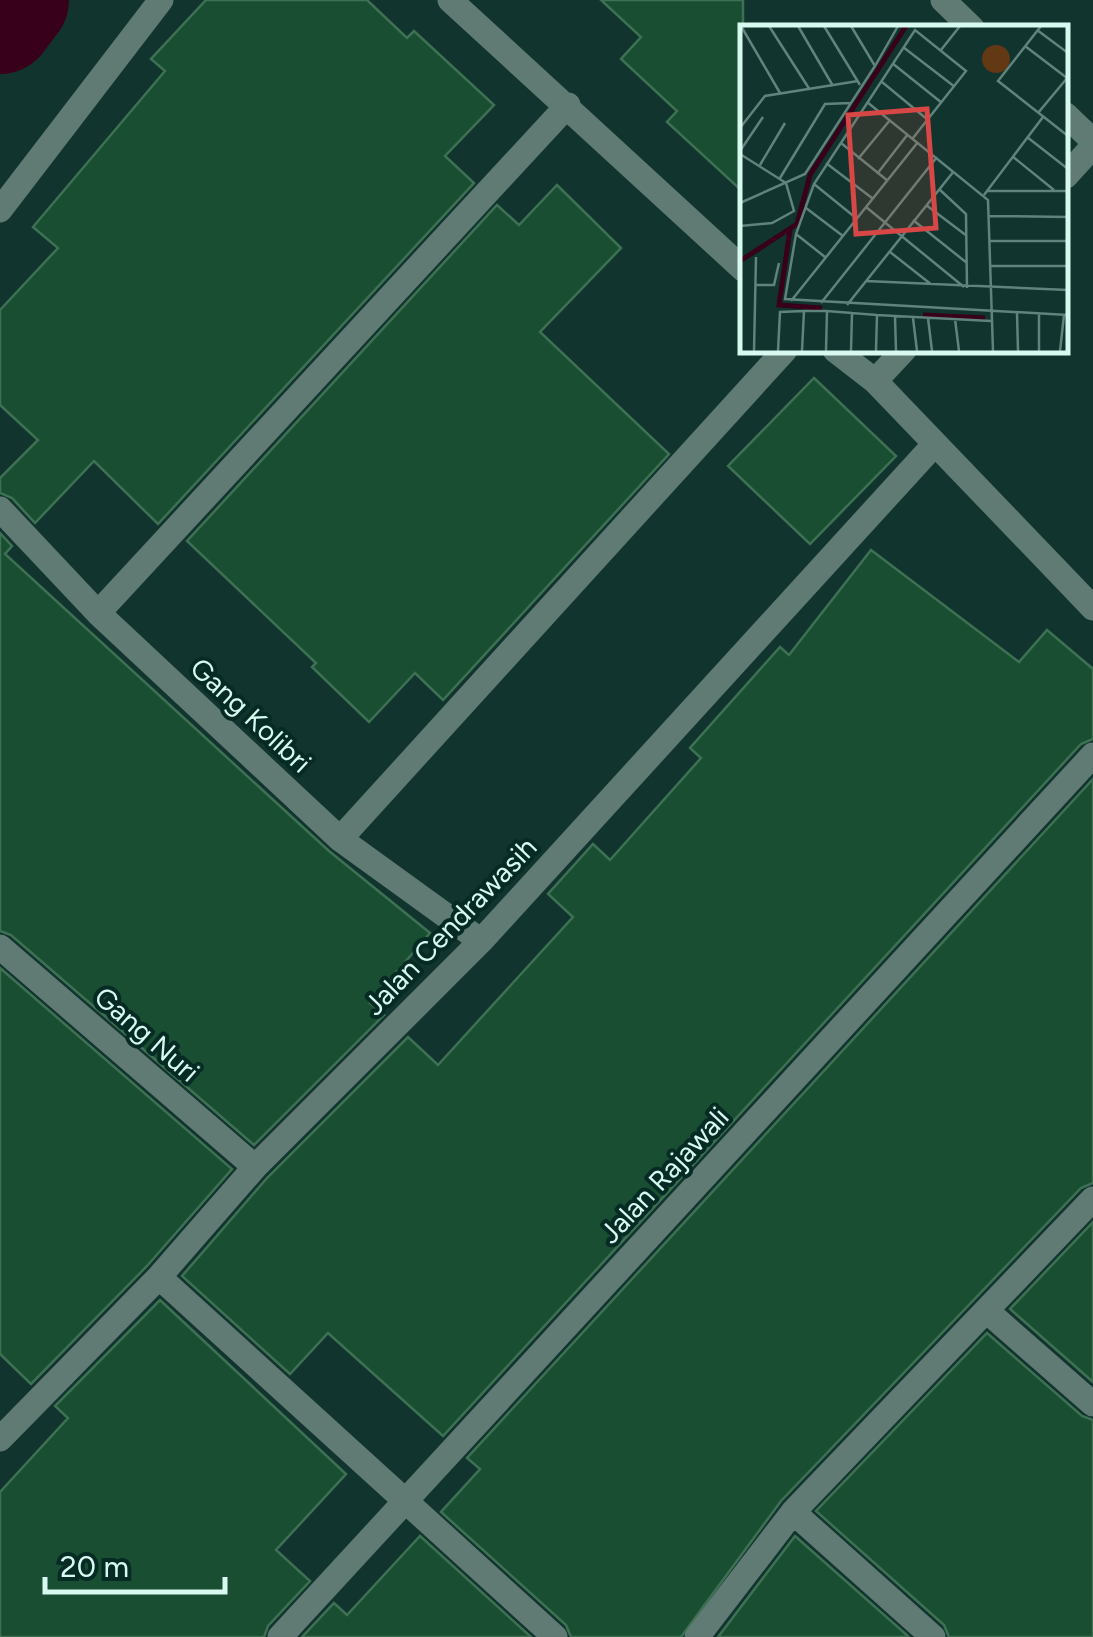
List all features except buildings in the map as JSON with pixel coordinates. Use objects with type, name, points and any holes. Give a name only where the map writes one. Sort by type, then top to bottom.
[{"type":"street","points":[[0,210],[162,0]]},
{"type":"street","points":[[450,0],[740,266]]},
{"type":"street","points":[[942,0],[969,25]]},
{"type":"street","points":[[98,613],[568,106]]},
{"type":"street","points":[[1068,117],[1093,143],[1068,174]]},
{"type":"street","points":[[340,838],[783,352]]},
{"type":"street","points":[[837,352],[875,381],[933,446],[1092,605]]},
{"type":"street","points":[[875,381],[902,352]]},
{"type":"street","name":"Jalan Cendrawasih","points":[[5,1422],[159,1277],[255,1167],[481,941],[933,446]]},
{"type":"street","name":"Gang Kolibri","points":[[0,509],[98,613],[340,838],[481,941]]},
{"type":"street","name":"Jalan Rajawali","points":[[280,1637],[1093,756]]},
{"type":"street","name":"Gang Nuri","points":[[0,947],[255,1167]]},
{"type":"street","points":[[697,1637],[793,1512],[1093,1198]]},
{"type":"street","points":[[159,1277],[555,1637]]},
{"type":"street","points":[[988,1312],[1093,1404]]},
{"type":"street","points":[[793,1512],[932,1637]]},
{"type":"waterway","points":[[0,20],[15,0]]}]
